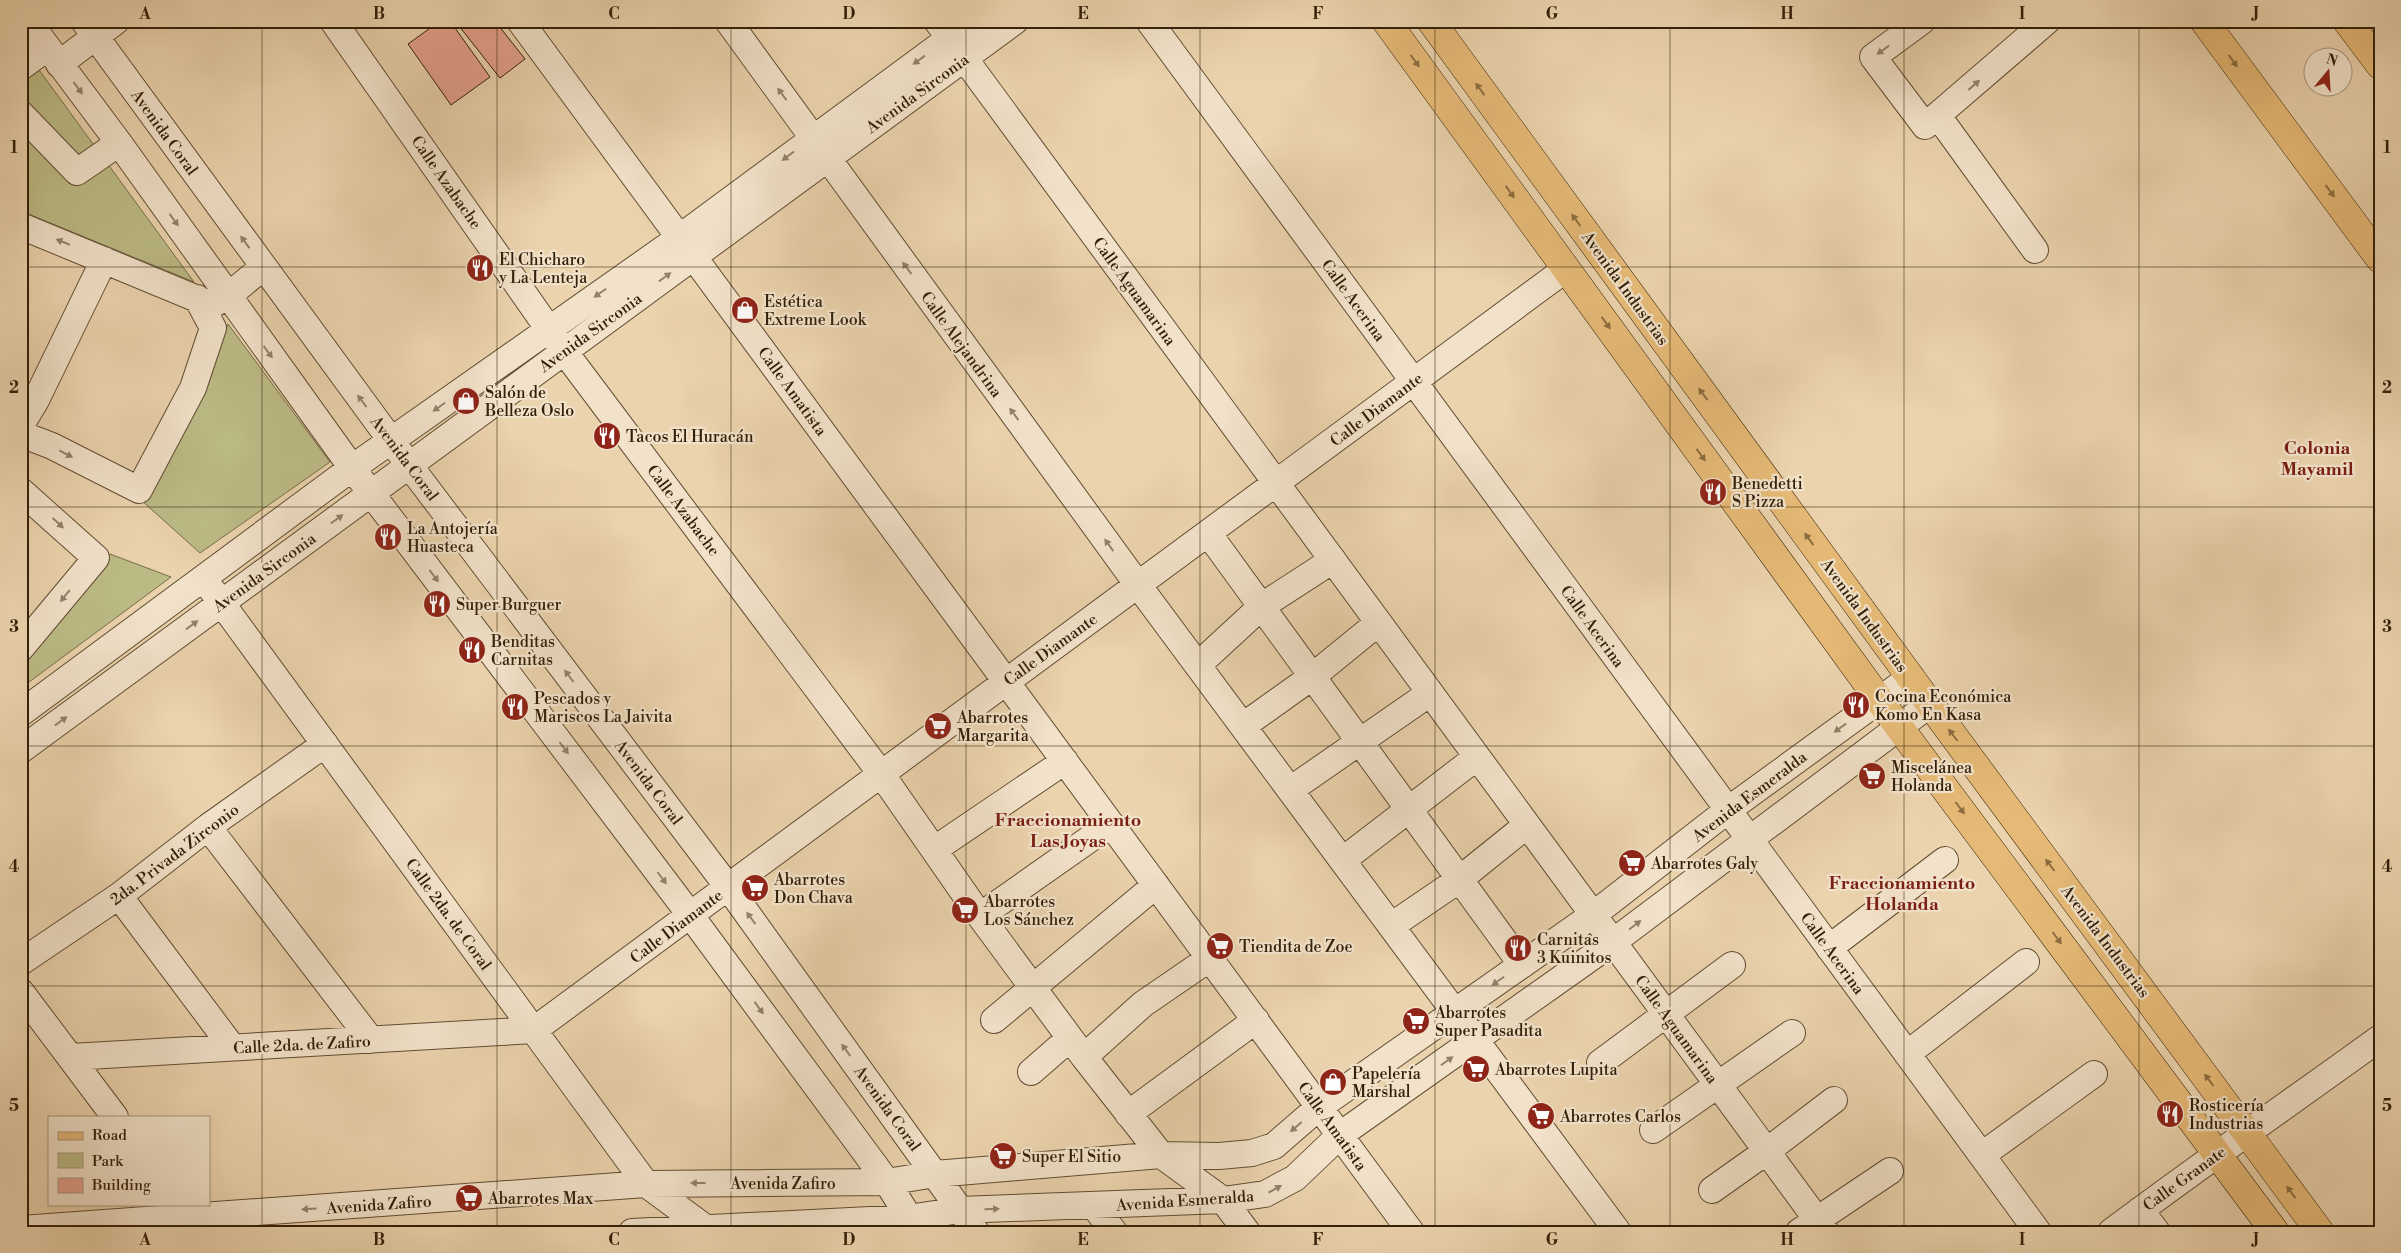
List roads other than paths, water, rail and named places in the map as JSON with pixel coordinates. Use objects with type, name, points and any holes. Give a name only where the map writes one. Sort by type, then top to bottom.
[{"type":"main road","points":[[1386,21],[1899,727],[2275,1232]]},
{"type":"main road","name":"Avenida Industrias","points":[[1431,21],[1910,677],[2249,1133],[2320,1232]]},
{"type":"main road","points":[[2204,21],[2380,259]]},
{"type":"main road","points":[[2347,21],[2380,65]]},
{"type":"street","points":[[28,21],[119,143],[352,468],[691,916],[887,1182],[913,1225],[632,1232]]},
{"type":"street","points":[[21,67],[53,56],[90,29],[116,21]]},
{"type":"street","name":"Calle Azabache","points":[[333,21],[550,328],[564,351],[882,775],[980,916],[1077,1048],[1161,1155],[1223,1200],[1247,1232]]},
{"type":"street","name":"Calle Amatista","points":[[520,21],[1411,1232]]},
{"type":"street","name":"Calle Alejandrina","points":[[728,21],[1138,584],[1618,1232]]},
{"type":"street","name":"Avenida Sirconia","points":[[21,750],[372,494],[564,351],[686,247],[821,148],[973,21]]},
{"type":"street","name":"Avenida Sirconia","points":[[950,39],[1015,21]]},
{"type":"street","name":"Calle Acerina","points":[[1149,21],[2038,1232]]},
{"type":"street","points":[[1922,21],[1873,57],[1926,126],[2047,21]]},
{"type":"street","name":"Avenida Coral","points":[[90,29],[263,268],[409,465],[728,887],[976,1232]]},
{"type":"street","name":"Calle Aguamarina","points":[[950,39],[1767,1151],[1814,1228]]},
{"type":"street","points":[[21,114],[77,172],[119,143]]},
{"type":"street","points":[[1938,116],[2035,250]]},
{"type":"street","points":[[21,226],[212,305],[228,296],[263,268]]},
{"type":"street","name":"Avenida Sirconia","points":[[21,713],[352,468],[550,328],[686,247]]},
{"type":"street","points":[[21,425],[36,400],[104,260]]},
{"type":"street","name":"Calle Diamante","points":[[534,1030],[1566,269]]},
{"type":"street","points":[[21,434],[52,446],[139,490],[193,388],[207,348],[213,328],[197,298]]},
{"type":"street","points":[[21,491],[96,558],[21,648]]},
{"type":"street","points":[[1208,532],[1522,965]]},
{"type":"street","points":[[1198,665],[1262,606],[1332,560]]},
{"type":"street","name":"Calle 2da. de Coral","points":[[204,579],[646,1184],[710,1230]]},
{"type":"street","points":[[1243,726],[1313,676],[1378,622]]},
{"type":"street","name":"Avenida Esmeralda","points":[[887,1182],[935,1174],[1161,1155],[1219,1156],[1252,1153],[1274,1146],[1319,1106],[1593,915],[1728,810],[1910,677]]},
{"type":"street","points":[[1290,790],[1361,743],[1430,692]]},
{"type":"street","name":"Avenida Esmeralda","points":[[913,1225],[960,1210],[1223,1200],[1265,1194],[1295,1178],[1340,1136],[1613,942],[1930,704]]},
{"type":"street","name":"2da. Privada Zirconio","points":[[21,962],[118,896],[208,827],[325,744]]},
{"type":"street","points":[[1342,860],[1477,757]]},
{"type":"street","points":[[935,849],[1065,761]]},
{"type":"street","points":[[980,916],[1111,824]]},
{"type":"street","points":[[1391,926],[1460,879],[1527,825]]},
{"type":"street","points":[[208,827],[371,1040]]},
{"type":"street","points":[[1830,948],[1945,860]]},
{"type":"street","points":[[994,1020],[1156,885]]},
{"type":"street","points":[[118,896],[232,1047]]},
{"type":"street","points":[[1032,1072],[1077,1048],[1210,958]]},
{"type":"street","points":[[1907,1054],[2026,962]]},
{"type":"street","points":[[1600,1063],[1732,965]]},
{"type":"street","points":[[21,992],[114,1116]]},
{"type":"street","points":[[1128,1114],[1256,1020]]},
{"type":"street","name":"Calle 2da. de Zafiro","points":[[71,1057],[534,1030]]},
{"type":"street","points":[[1653,1130],[1792,1033]]},
{"type":"street","name":"Calle Granate","points":[[2111,1232],[2217,1153],[2249,1133],[2380,1038]]},
{"type":"street","points":[[1982,1155],[2094,1074]]},
{"type":"street","points":[[1712,1190],[1834,1100]]},
{"type":"street","points":[[1814,1228],[1890,1171]]},
{"type":"street","name":"Avenida Zafiro","points":[[22,1230],[646,1184],[887,1182]]},
{"type":"street","points":[[1094,1206],[1114,1232]]},
{"type":"street","points":[[2140,1210],[2157,1232]]},
{"type":"place","name":"El Chicharo y La Lenteja","points":[[480,268]]},
{"type":"place","name":"Estética Extreme Look","points":[[745,310]]},
{"type":"place","name":"Salón de Belleza Oslo","points":[[466,401]]},
{"type":"place","name":"Tacos El Huracán","points":[[607,436]]},
{"type":"place","name":"Benedetti S Pizza","points":[[1713,492]]},
{"type":"place","name":"La Antojería Huasteca","points":[[388,537]]},
{"type":"place","name":"Super Burguer","points":[[437,604]]},
{"type":"place","name":"Benditas Carnitas","points":[[472,650]]},
{"type":"place","name":"Cocina Económica Komo En Kasa","points":[[1856,705]]},
{"type":"place","name":"Pescados y Mariscos La Jaivita","points":[[515,707]]},
{"type":"place","name":"Abarrotes Margarita","points":[[938,726]]},
{"type":"place","name":"Miscelánea Holanda","points":[[1872,776]]},
{"type":"place","name":"Abarrotes Galy","points":[[1632,863]]},
{"type":"place","name":"Abarrotes Don Chava","points":[[755,888]]},
{"type":"place","name":"Abarrotes Los Sánchez","points":[[965,910]]},
{"type":"place","name":"Tiendita de Zoe","points":[[1220,946]]},
{"type":"place","name":"Carnitas 3 Kuinitos","points":[[1518,948]]},
{"type":"place","name":"Abarrotes Super Pasadita","points":[[1416,1021]]},
{"type":"place","name":"Abarrotes Lupita","points":[[1476,1069]]},
{"type":"place","name":"Papelería Marshal","points":[[1333,1082]]},
{"type":"place","name":"Rosticería Industrias","points":[[2170,1114]]},
{"type":"place","name":"Abarrotes Carlos","points":[[1541,1116]]},
{"type":"place","name":"Super El Sitio","points":[[1003,1156]]},
{"type":"place","name":"Abarrotes Max","points":[[469,1198]]},
{"type":"district","name":"Colonia Mayamil","points":[[2317,458]]},
{"type":"district","name":"Fraccionamiento Las Joyas","points":[[1068,830]]},
{"type":"district","name":"Fraccionamiento Holanda","points":[[1902,893]]}]
